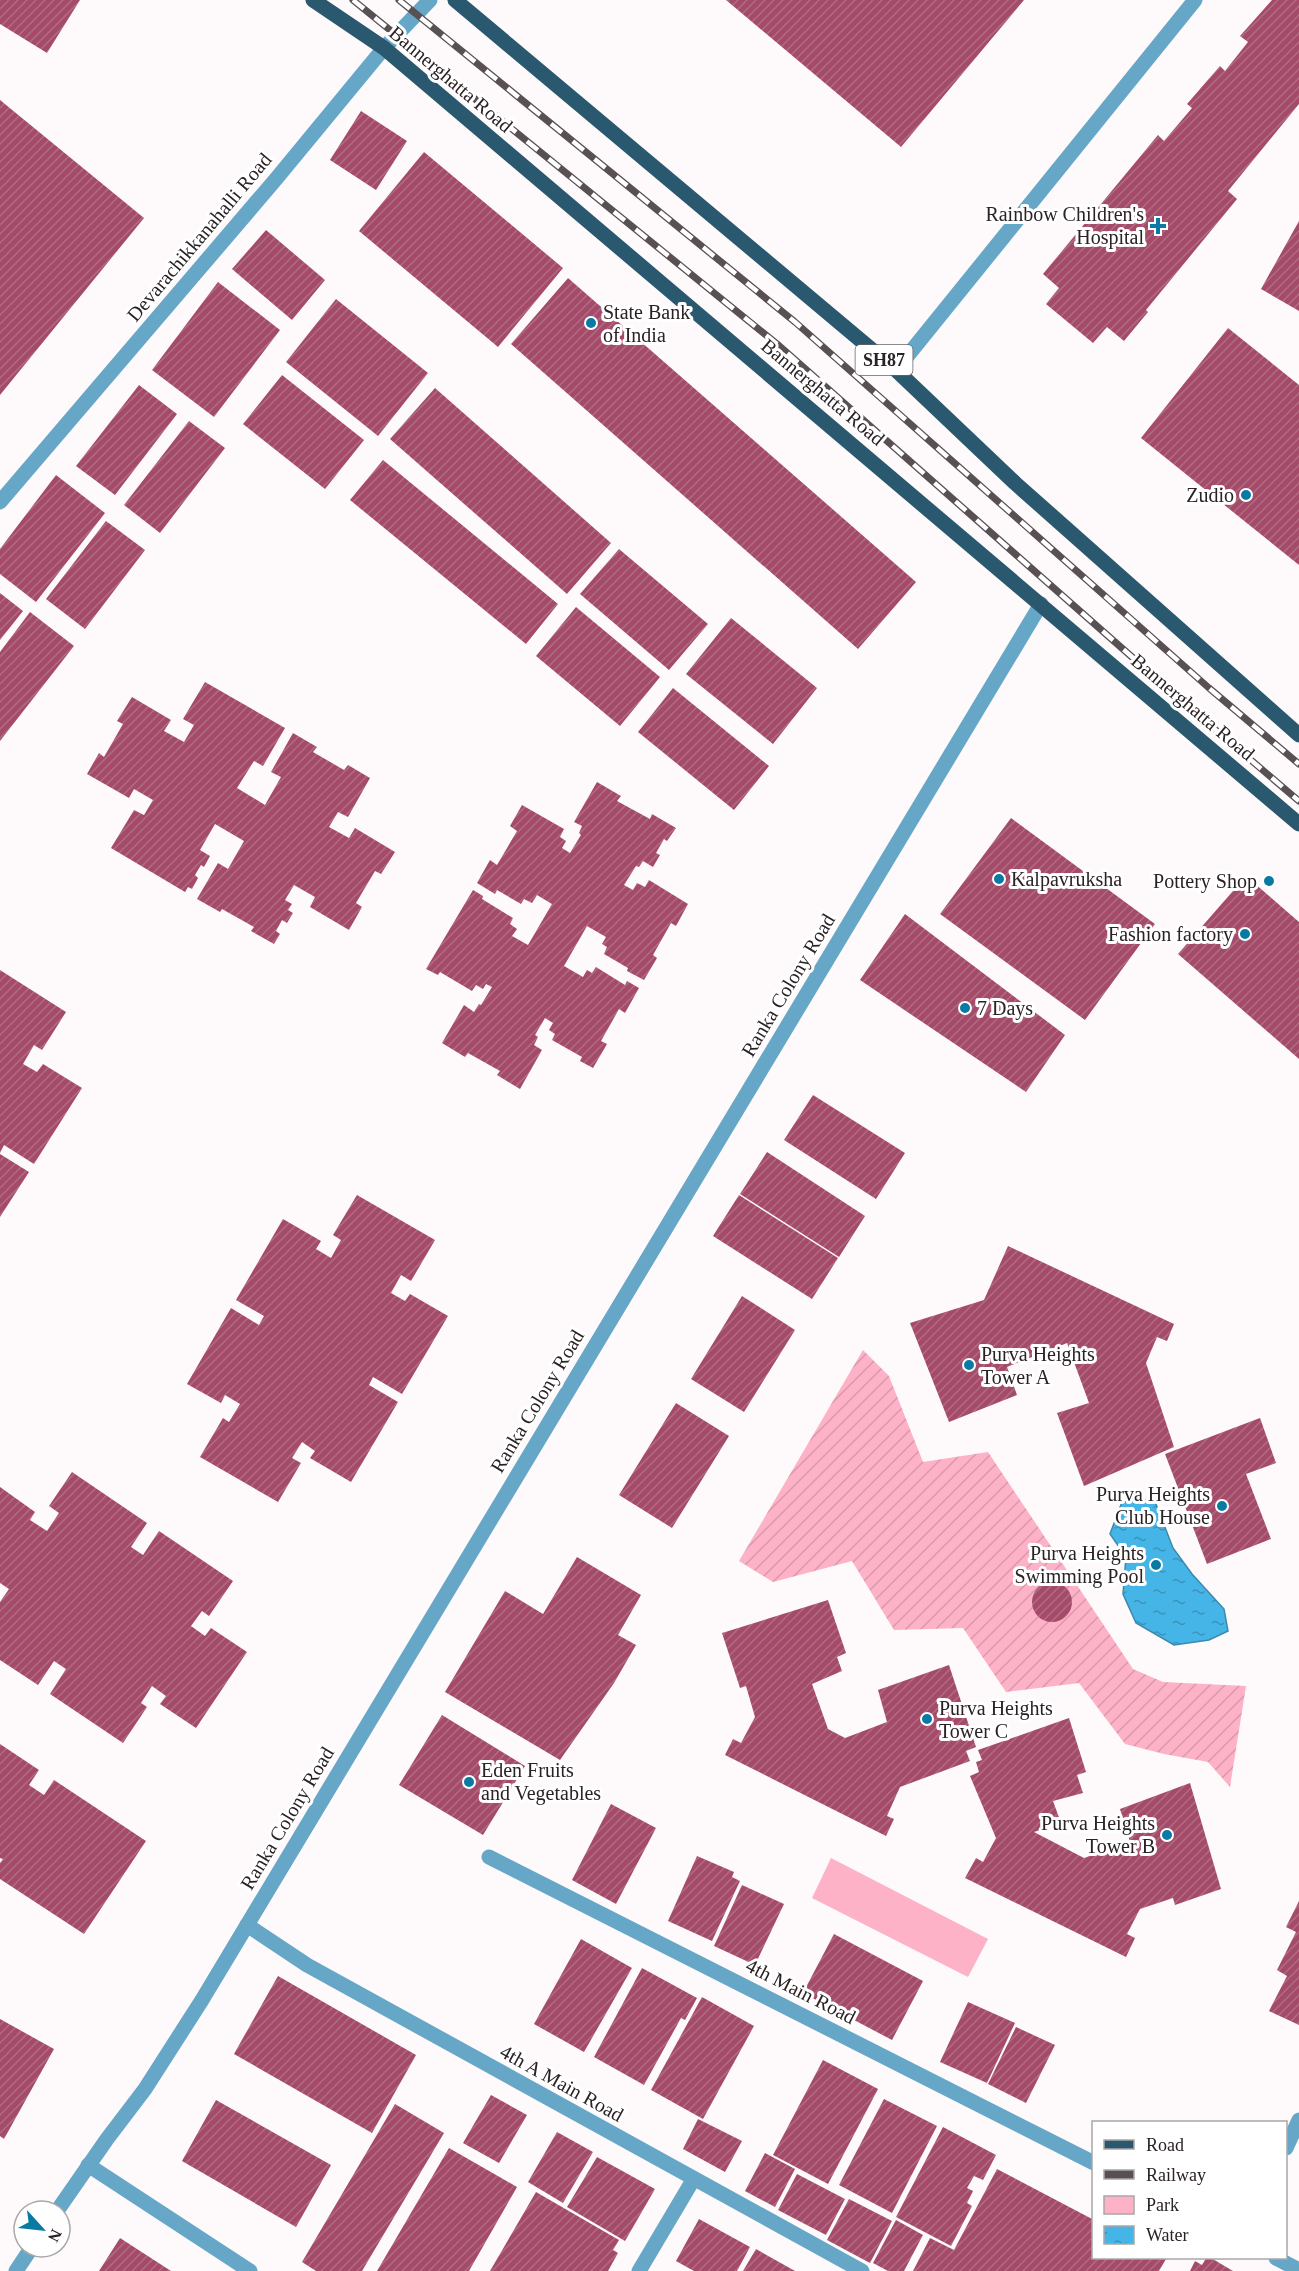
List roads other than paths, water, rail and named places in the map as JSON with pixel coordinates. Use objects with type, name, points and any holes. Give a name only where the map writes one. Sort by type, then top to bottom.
[{"type":"main road","name":"Bannerghatta Road","points":[[313,0],[384,48],[1299,824]]},
{"type":"main road","name":"SH87","points":[[455,0],[896,370],[1015,483],[1299,735]]},
{"type":"street","name":"Devarachikkanahalli Road","points":[[0,502],[276,179],[384,48],[430,0]]},
{"type":"street","points":[[896,370],[1195,0]]},
{"type":"street","name":"Ranka Colony Road","points":[[65,2199],[145,2089],[247,1925],[1041,604]]},
{"type":"street","name":"4th Main Road","points":[[489,1857],[1092,2162]]},
{"type":"street","name":"4th A Main Road","points":[[247,1925],[307,1965],[693,2180],[862,2271]]},
{"type":"street","points":[[1287,2146],[1299,2120]]},
{"type":"street","points":[[88,2165],[250,2271]]},
{"type":"street","points":[[639,2271],[693,2180]]},
{"type":"street","points":[[1278,2259],[1299,2270]]},
{"type":"water","name":"Purva Heights Swimming Pool","points":[[1154,1499],[1173,1548],[1192,1574],[1224,1609],[1228,1631],[1209,1640],[1174,1645],[1136,1623],[1123,1594],[1126,1557],[1110,1534],[1122,1502]]},
{"type":"railway","points":[[353,0],[777,344],[1191,709],[1299,801]]},
{"type":"railway","points":[[399,0],[795,322],[1209,688],[1299,764]]},
{"type":"place","name":"Rainbow Children's Hospital","points":[[1158,226]]},
{"type":"place","name":"State Bank of India","points":[[591,323]]},
{"type":"place","name":"Zudio","points":[[1246,495]]},
{"type":"place","name":"Kalpavruksha","points":[[999,879]]},
{"type":"place","name":"Pottery Shop","points":[[1269,881]]},
{"type":"place","name":"Fashion factory","points":[[1245,934]]},
{"type":"place","name":"7 Days","points":[[965,1008]]},
{"type":"place","name":"Purva Heights Tower A","points":[[969,1365]]},
{"type":"place","name":"Purva Heights Club House","points":[[1222,1506]]},
{"type":"place","name":"Purva Heights Swimming Pool","points":[[1156,1565]]},
{"type":"place","name":"Purva Heights Tower C","points":[[927,1719]]},
{"type":"place","name":"Eden Fruits and Vegetables","points":[[469,1782]]},
{"type":"place","name":"Purva Heights Tower B","points":[[1167,1835]]}]
